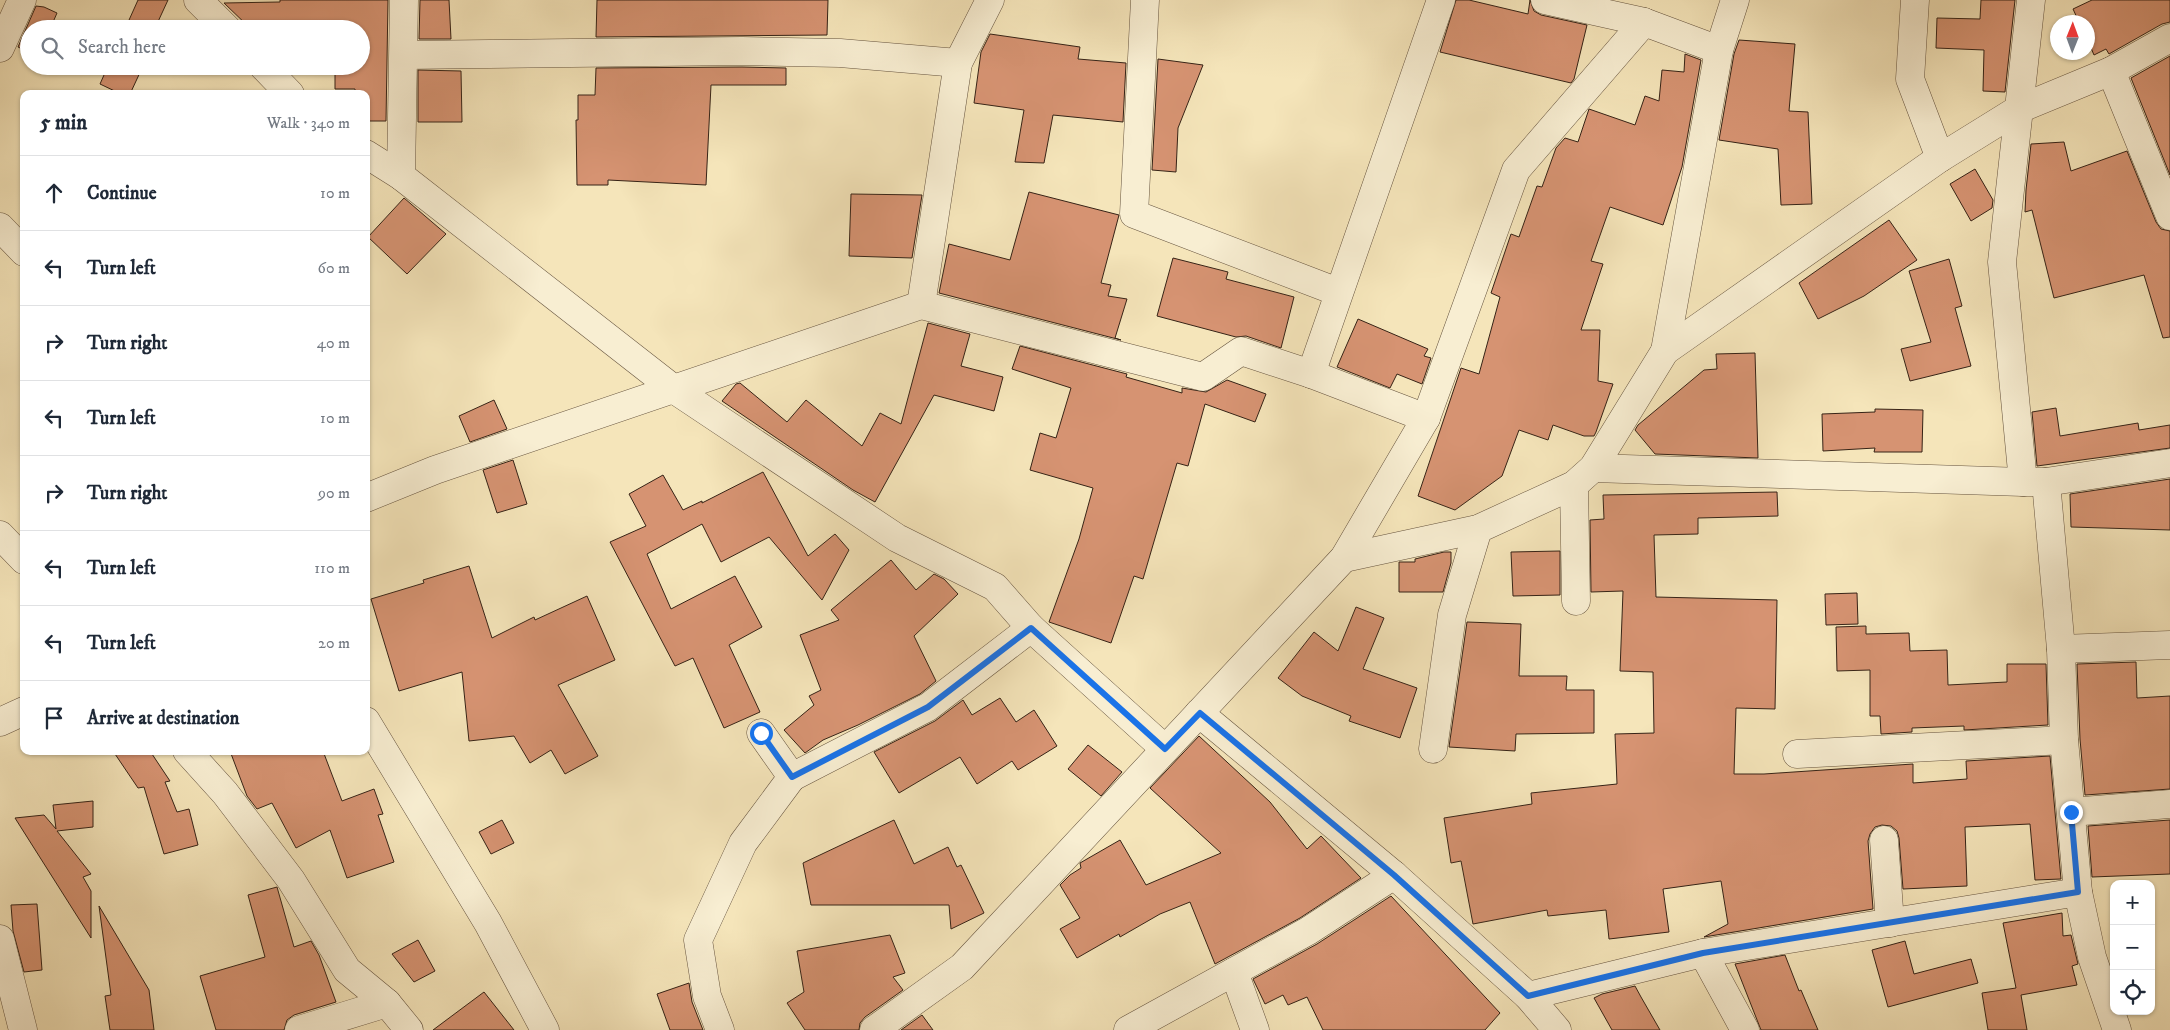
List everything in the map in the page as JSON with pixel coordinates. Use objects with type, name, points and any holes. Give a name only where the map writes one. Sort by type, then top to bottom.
[{"type":"street","points":[[0,48],[22,0]]},
{"type":"street","points":[[198,0],[218,20]]},
{"type":"street","points":[[401,176],[404,0]]},
{"type":"street","points":[[921,305],[958,63],[990,0]]},
{"type":"street","points":[[1145,0],[1134,214],[1338,292]]},
{"type":"street","points":[[1311,374],[1441,0]]},
{"type":"street","points":[[1545,0],[1644,22],[1719,50]]},
{"type":"street","points":[[1665,351],[1719,50],[1735,0]]},
{"type":"street","points":[[1915,0],[1910,80],[1940,158]]},
{"type":"street","points":[[2031,0],[2002,262],[2061,650],[2064,740],[2078,892],[2092,957],[2116,1030]]},
{"type":"street","points":[[874,1030],[962,968],[1344,558],[1426,418],[1516,170],[1644,22]]},
{"type":"street","points":[[1576,600],[1583,476],[1665,351],[1940,158],[2018,109],[2111,71],[2170,38]]},
{"type":"street","points":[[404,55],[742,51],[840,53],[958,63]]},
{"type":"street","points":[[2111,71],[2170,216]]},
{"type":"street","points":[[272,75],[286,90]]},
{"type":"street","points":[[370,157],[401,176],[676,390],[897,538],[995,586],[1031,628],[1165,749]]},
{"type":"street","points":[[370,496],[435,470],[676,390],[773,354],[921,305],[1203,377],[1240,351],[1311,374],[1426,418]]},
{"type":"street","points":[[1344,558],[1478,530],[1583,476],[2034,482],[2170,463]]},
{"type":"street","points":[[1433,749],[1452,615],[1478,530]]},
{"type":"street","points":[[0,535],[20,556]]},
{"type":"street","points":[[720,1030],[707,996],[698,940],[743,843],[792,777],[928,707],[1031,628]]},
{"type":"street","points":[[2061,650],[2170,645]]},
{"type":"street","points":[[0,722],[20,712]]},
{"type":"street","points":[[1200,713],[1394,875],[1528,996],[1557,1030]]},
{"type":"street","points":[[370,728],[488,923],[545,1030]]},
{"type":"street","points":[[761,733],[792,777]]},
{"type":"street","points":[[1797,754],[2064,740]]},
{"type":"street","points":[[191,755],[225,793],[291,880],[347,970],[387,1003],[410,1030]]},
{"type":"street","points":[[2071,812],[2170,804]]},
{"type":"street","points":[[1884,840],[1890,923]]},
{"type":"street","points":[[1136,1028],[1308,931],[1394,875]]},
{"type":"street","points":[[1528,996],[1703,953],[2078,892]]},
{"type":"street","points":[[0,938],[23,1030]]},
{"type":"street","points":[[1703,953],[1745,1030]]},
{"type":"street","points":[[1234,972],[1255,1030]]},
{"type":"street","points":[[298,1030],[387,1003]]},
{"type":"building","points":[[138,0],[168,0],[159,20],[129,20]]},
{"type":"building","points":[[280,0],[388,0],[386,121],[370,121],[370,90],[335,89],[335,75],[370,75],[370,20],[242,20],[224,3],[280,2]]},
{"type":"building","points":[[420,0],[449,0],[451,39],[419,39]]},
{"type":"building","points":[[597,0],[828,0],[827,35],[596,37]]},
{"type":"building","points":[[1456,0],[1469,0],[1528,14],[1530,0],[1534,11],[1541,15],[1587,25],[1574,79],[1571,83],[1440,52]]},
{"type":"building","points":[[1981,0],[2015,0],[2005,92],[1983,91],[1984,50],[1936,48],[1937,18],[1980,19]]},
{"type":"building","points":[[2092,0],[2170,0],[2170,22],[2162,24],[2109,54],[2106,49],[2095,54],[2095,15],[2076,15],[2073,9]]},
{"type":"building","points":[[36,6],[44,7],[57,13],[54,20],[30,20]]},
{"type":"building","points":[[990,34],[1080,47],[1078,59],[1126,63],[1123,122],[1053,115],[1044,163],[1015,162],[1024,110],[974,103],[981,52]]},
{"type":"building","points":[[1739,40],[1795,44],[1789,111],[1808,112],[1812,204],[1781,205],[1778,149],[1719,140],[1734,54]]},
{"type":"building","points":[[1685,54],[1701,60],[1682,167],[1663,225],[1610,207],[1591,261],[1603,264],[1581,330],[1600,330],[1598,381],[1613,384],[1594,436],[1584,436],[1553,425],[1548,440],[1519,430],[1502,476],[1455,510],[1418,496],[1461,368],[1479,374],[1500,297],[1491,293],[1511,234],[1519,237],[1537,186],[1542,187],[1556,148],[1565,138],[1578,142],[1589,109],[1635,125],[1645,96],[1659,101],[1662,70],[1684,72]]},
{"type":"building","points":[[2170,56],[2170,175],[2131,78]]},
{"type":"building","points":[[1158,59],[1203,65],[1178,128],[1176,172],[1152,170]]},
{"type":"building","points":[[596,68],[786,68],[786,85],[711,85],[706,185],[608,180],[608,185],[577,185],[576,120],[578,120],[578,95],[595,95]]},
{"type":"building","points":[[418,70],[461,71],[462,122],[418,122]]},
{"type":"building","points":[[104,75],[139,75],[132,90],[113,90],[100,84]]},
{"type":"building","points":[[2064,142],[2071,171],[2127,151],[2156,222],[2161,229],[2170,231],[2170,337],[2163,338],[2144,275],[2054,298],[2032,210],[2025,212],[2026,190],[2031,144]]},
{"type":"building","points":[[1975,169],[1993,200],[1992,208],[1971,221],[1950,184]]},
{"type":"building","points":[[1029,192],[1119,215],[1101,283],[1111,285],[1108,296],[1127,299],[1115,338],[1121,340],[939,293],[949,244],[1010,260]]},
{"type":"building","points":[[851,194],[922,195],[912,258],[849,256]]},
{"type":"building","points":[[404,198],[446,234],[407,274],[370,239],[370,235]]},
{"type":"building","points":[[1889,220],[1917,260],[1864,296],[1818,319],[1799,283]]},
{"type":"building","points":[[1173,258],[1228,272],[1226,279],[1294,297],[1281,348],[1246,336],[1236,337],[1157,316]]},
{"type":"building","points":[[1949,259],[1962,306],[1955,308],[1971,366],[1910,381],[1901,349],[1931,342],[1909,271]]},
{"type":"building","points":[[1358,319],[1428,349],[1424,356],[1431,358],[1422,384],[1397,374],[1390,388],[1337,367]]},
{"type":"building","points":[[928,323],[970,334],[961,366],[1003,377],[994,411],[934,395],[875,502],[853,490],[722,401],[736,384],[740,383],[787,422],[806,400],[862,446],[880,413],[901,424]]},
{"type":"building","points":[[1020,346],[1127,374],[1126,377],[1182,393],[1182,388],[1206,392],[1227,380],[1266,394],[1255,422],[1205,404],[1188,466],[1177,463],[1143,579],[1134,576],[1111,643],[1049,622],[1079,539],[1093,488],[1030,470],[1040,433],[1056,438],[1071,388],[1012,369]]},
{"type":"building","points":[[1755,353],[1758,458],[1655,454],[1635,430],[1638,425],[1704,370],[1717,369],[1716,354]]},
{"type":"building","points":[[494,400],[507,429],[470,442],[459,416]]},
{"type":"building","points":[[2056,408],[2060,436],[2138,423],[2139,430],[2170,425],[2170,448],[2037,466],[2032,412]]},
{"type":"building","points":[[1875,409],[1923,410],[1922,452],[1874,452],[1875,448],[1823,451],[1822,414],[1875,412]]},
{"type":"building","points":[[513,460],[527,504],[497,513],[483,470]]},
{"type":"building","points":[[763,472],[808,556],[835,534],[849,550],[822,600],[769,537],[721,562],[702,524],[647,554],[671,609],[735,576],[762,627],[729,645],[760,712],[724,728],[693,658],[675,666],[610,542],[646,526],[629,494],[663,475],[683,510],[702,501],[702,503]]},
{"type":"building","points":[[2170,479],[2170,530],[2071,527],[2070,494]]},
{"type":"building","points":[[1777,492],[1778,516],[1698,518],[1698,534],[1654,535],[1656,597],[1777,600],[1775,709],[1736,708],[1734,774],[1764,774],[1913,764],[1913,783],[1967,779],[1966,761],[2050,756],[2061,879],[2035,880],[2030,824],[1965,827],[1967,886],[1903,889],[1897,831],[1891,826],[1882,825],[1875,827],[1868,841],[1873,909],[1704,937],[1728,924],[1721,881],[1663,889],[1669,932],[1609,939],[1606,910],[1548,916],[1547,910],[1473,924],[1461,861],[1451,863],[1444,818],[1532,804],[1531,793],[1617,784],[1615,734],[1654,733],[1653,672],[1620,671],[1623,591],[1591,592],[1590,520],[1604,519],[1603,495]]},
{"type":"building","points":[[1560,551],[1560,595],[1513,596],[1511,552]]},
{"type":"building","points":[[1451,552],[1451,563],[1443,592],[1399,592],[1399,562],[1415,562],[1415,559]]},
{"type":"building","points":[[891,560],[916,590],[934,574],[944,579],[958,594],[914,636],[936,681],[920,694],[823,740],[805,753],[784,730],[814,705],[809,696],[821,690],[800,635],[839,620],[831,610]]},
{"type":"building","points":[[469,566],[492,638],[534,617],[535,620],[587,596],[615,660],[558,685],[598,756],[565,774],[551,750],[530,763],[514,736],[469,741],[462,672],[399,691],[371,599],[424,583],[423,580]]},
{"type":"building","points":[[1857,593],[1858,624],[1826,625],[1825,594]]},
{"type":"building","points":[[1356,607],[1384,618],[1363,669],[1417,688],[1400,738],[1349,721],[1351,716],[1302,696],[1278,678],[1314,632],[1338,651]]},
{"type":"building","points":[[1467,622],[1521,624],[1519,676],[1567,676],[1566,690],[1594,690],[1594,733],[1516,734],[1515,751],[1449,747]]},
{"type":"building","points":[[1866,626],[1866,634],[1909,633],[1910,651],[1947,650],[1948,685],[2007,682],[2007,664],[2046,664],[2048,725],[1964,730],[1964,726],[1912,728],[1912,732],[1881,734],[1880,716],[1870,716],[1870,670],[1837,671],[1836,627]]},
{"type":"building","points":[[2136,662],[2137,698],[2170,696],[2170,789],[2085,795],[2080,739],[2077,664]]},
{"type":"building","points":[[1000,698],[1016,722],[1034,710],[1057,746],[1018,770],[1012,761],[977,784],[960,757],[899,793],[874,752],[935,721],[963,700],[972,715]]},
{"type":"building","points":[[1199,736],[1270,802],[1307,849],[1321,836],[1361,878],[1300,918],[1215,964],[1190,902],[1160,914],[1120,937],[1119,934],[1077,958],[1060,929],[1080,918],[1060,885],[1081,868],[1080,863],[1120,840],[1146,885],[1221,853],[1150,788]]},
{"type":"building","points":[[1088,745],[1122,772],[1101,796],[1068,769]]},
{"type":"building","points":[[116,755],[153,755],[170,781],[165,782],[177,812],[189,809],[198,845],[164,854],[144,787],[138,788]]},
{"type":"building","points":[[232,755],[325,755],[342,801],[374,789],[383,814],[378,815],[394,862],[347,878],[330,830],[296,848],[272,803],[257,809],[247,796]]},
{"type":"building","points":[[93,801],[93,827],[57,831],[91,874],[83,877],[91,891],[91,938],[15,818],[44,815],[56,829],[53,805]]},
{"type":"building","points":[[502,820],[514,843],[491,854],[479,832]]},
{"type":"building","points":[[894,820],[914,864],[948,847],[957,867],[961,865],[984,913],[951,929],[949,905],[811,905],[803,863]]},
{"type":"building","points":[[2170,820],[2170,874],[2092,877],[2088,826]]},
{"type":"building","points":[[277,887],[294,947],[311,941],[319,955],[336,1002],[294,1015],[287,1020],[284,1030],[216,1030],[200,976],[265,957],[248,895]]},
{"type":"building","points":[[1391,896],[1500,1013],[1485,1030],[1323,1030],[1307,997],[1288,1005],[1283,995],[1265,1004],[1253,979],[1317,944]]},
{"type":"building","points":[[37,904],[42,970],[24,972],[13,931],[11,905]]},
{"type":"building","points":[[99,906],[149,990],[154,1030],[110,1030],[105,996],[111,995]]},
{"type":"building","points":[[2062,913],[2063,936],[2071,935],[2078,964],[2072,966],[2077,985],[2021,995],[2027,1030],[1988,1030],[1982,993],[2016,988],[2003,923]]},
{"type":"building","points":[[890,935],[905,973],[893,977],[903,990],[865,1017],[860,1023],[859,1030],[805,1030],[787,1003],[804,992],[797,951]]},
{"type":"building","points":[[418,940],[435,971],[414,982],[392,954]]},
{"type":"building","points":[[1905,941],[1914,974],[1971,959],[1978,983],[1888,1007],[1872,950]]},
{"type":"building","points":[[1785,955],[1799,991],[1801,990],[1818,1030],[1761,1030],[1735,964]]},
{"type":"building","points":[[689,983],[692,1002],[703,1030],[670,1030],[657,994]]},
{"type":"building","points":[[1635,986],[1660,1030],[1612,1030],[1594,998],[1602,994]]},
{"type":"building","points":[[484,992],[514,1030],[433,1030]]},
{"type":"building","points":[[922,1015],[933,1030],[901,1030]]},
{"type":"route","points":[[761,733],[792,777],[928,707],[1031,628],[1165,749],[1200,713],[1394,875],[1528,996],[1703,953],[2078,892],[2071,812]]}]
